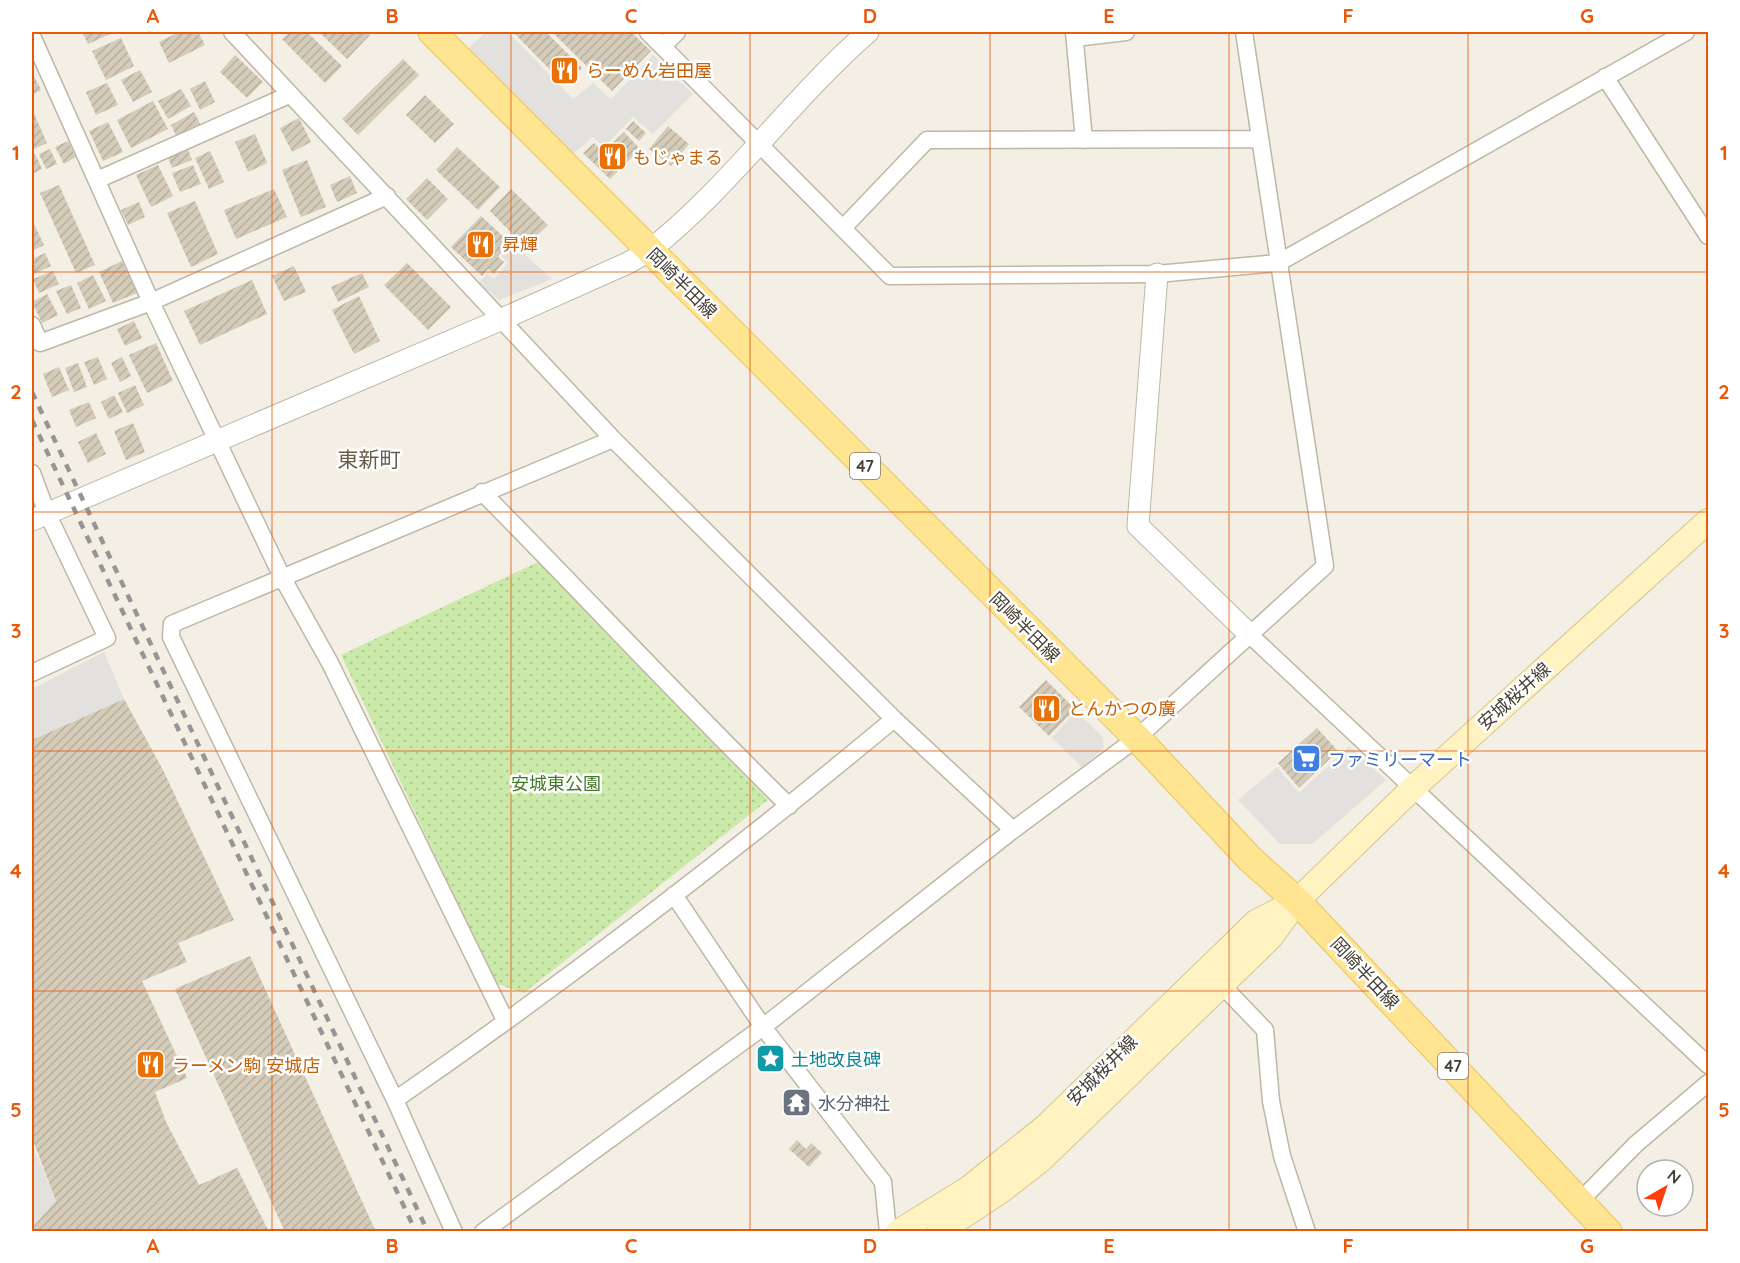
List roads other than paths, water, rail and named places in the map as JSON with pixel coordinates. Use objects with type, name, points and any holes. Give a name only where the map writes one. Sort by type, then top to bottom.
[{"type":"main road","name":"岡崎半田線","points":[[432,32],[1137,738],[1250,859],[1298,901],[1608,1232]]},
{"type":"main road","name":"安城桜井線","points":[[939,1232],[1001,1191],[1041,1160],[1213,977],[1256,922],[1298,901],[1412,789],[1708,521]]},
{"type":"main road","name":"安城桜井線","points":[[898,1232],[969,1188],[1045,1127],[1213,977]]},
{"type":"street","points":[[232,32],[614,439],[894,719],[1013,830]]},
{"type":"street","points":[[648,32],[890,276],[1156,274],[1278,262],[1686,32]]},
{"type":"street","points":[[663,46],[677,32]]},
{"type":"street","points":[[39,516],[500,320],[650,250],[760,145],[848,50],[868,32]]},
{"type":"street","points":[[1084,140],[1074,35],[1126,32]]},
{"type":"street","points":[[483,1232],[763,1027],[1013,830],[1137,738],[1325,566],[1244,32]]},
{"type":"street","points":[[32,36],[151,302],[282,576],[330,663],[505,1020]]},
{"type":"street","points":[[1605,77],[1708,236]]},
{"type":"street","points":[[97,180],[289,95]]},
{"type":"street","points":[[843,228],[927,140],[1259,140]]},
{"type":"street","points":[[32,325],[40,343],[151,302],[387,195]]},
{"type":"street","points":[[1156,274],[1138,526],[1412,789],[1708,1065]]},
{"type":"street","points":[[454,1232],[395,1100],[171,637],[172,624],[482,492],[614,439]]},
{"type":"street","points":[[32,473],[39,516],[107,638],[32,673]]},
{"type":"street","points":[[482,492],[579,589],[619,635],[690,709],[789,806]]},
{"type":"street","points":[[395,1100],[674,895],[789,806],[894,719]]},
{"type":"street","points":[[674,895],[763,1027],[883,1182],[888,1232]]},
{"type":"street","points":[[1213,977],[1265,1030],[1271,1101],[1282,1156],[1307,1232]]},
{"type":"street","points":[[1580,1200],[1636,1144],[1708,1083]]},
{"type":"railway","points":[[32,392],[428,1232]]},
{"type":"railway","points":[[32,420],[416,1232]]},
{"type":"place","name":"らーめん岩田屋","points":[[565,70]]},
{"type":"place","name":"もじゃまる","points":[[612,157]]},
{"type":"place","name":"昇輝","points":[[481,244]]},
{"type":"place","name":"とんかつの廣","points":[[1047,708]]},
{"type":"place","name":"ファミリーマート","points":[[1307,759]]},
{"type":"place","name":"土地改良碑","points":[[770,1059]]},
{"type":"place","name":"ラーメン駒 安城店","points":[[151,1065]]},
{"type":"place","name":"水分神社","points":[[797,1103]]},
{"type":"district","name":"東新町","points":[[369,459]]},
{"type":"park label","name":"安城東公園","points":[[556,783]]}]
